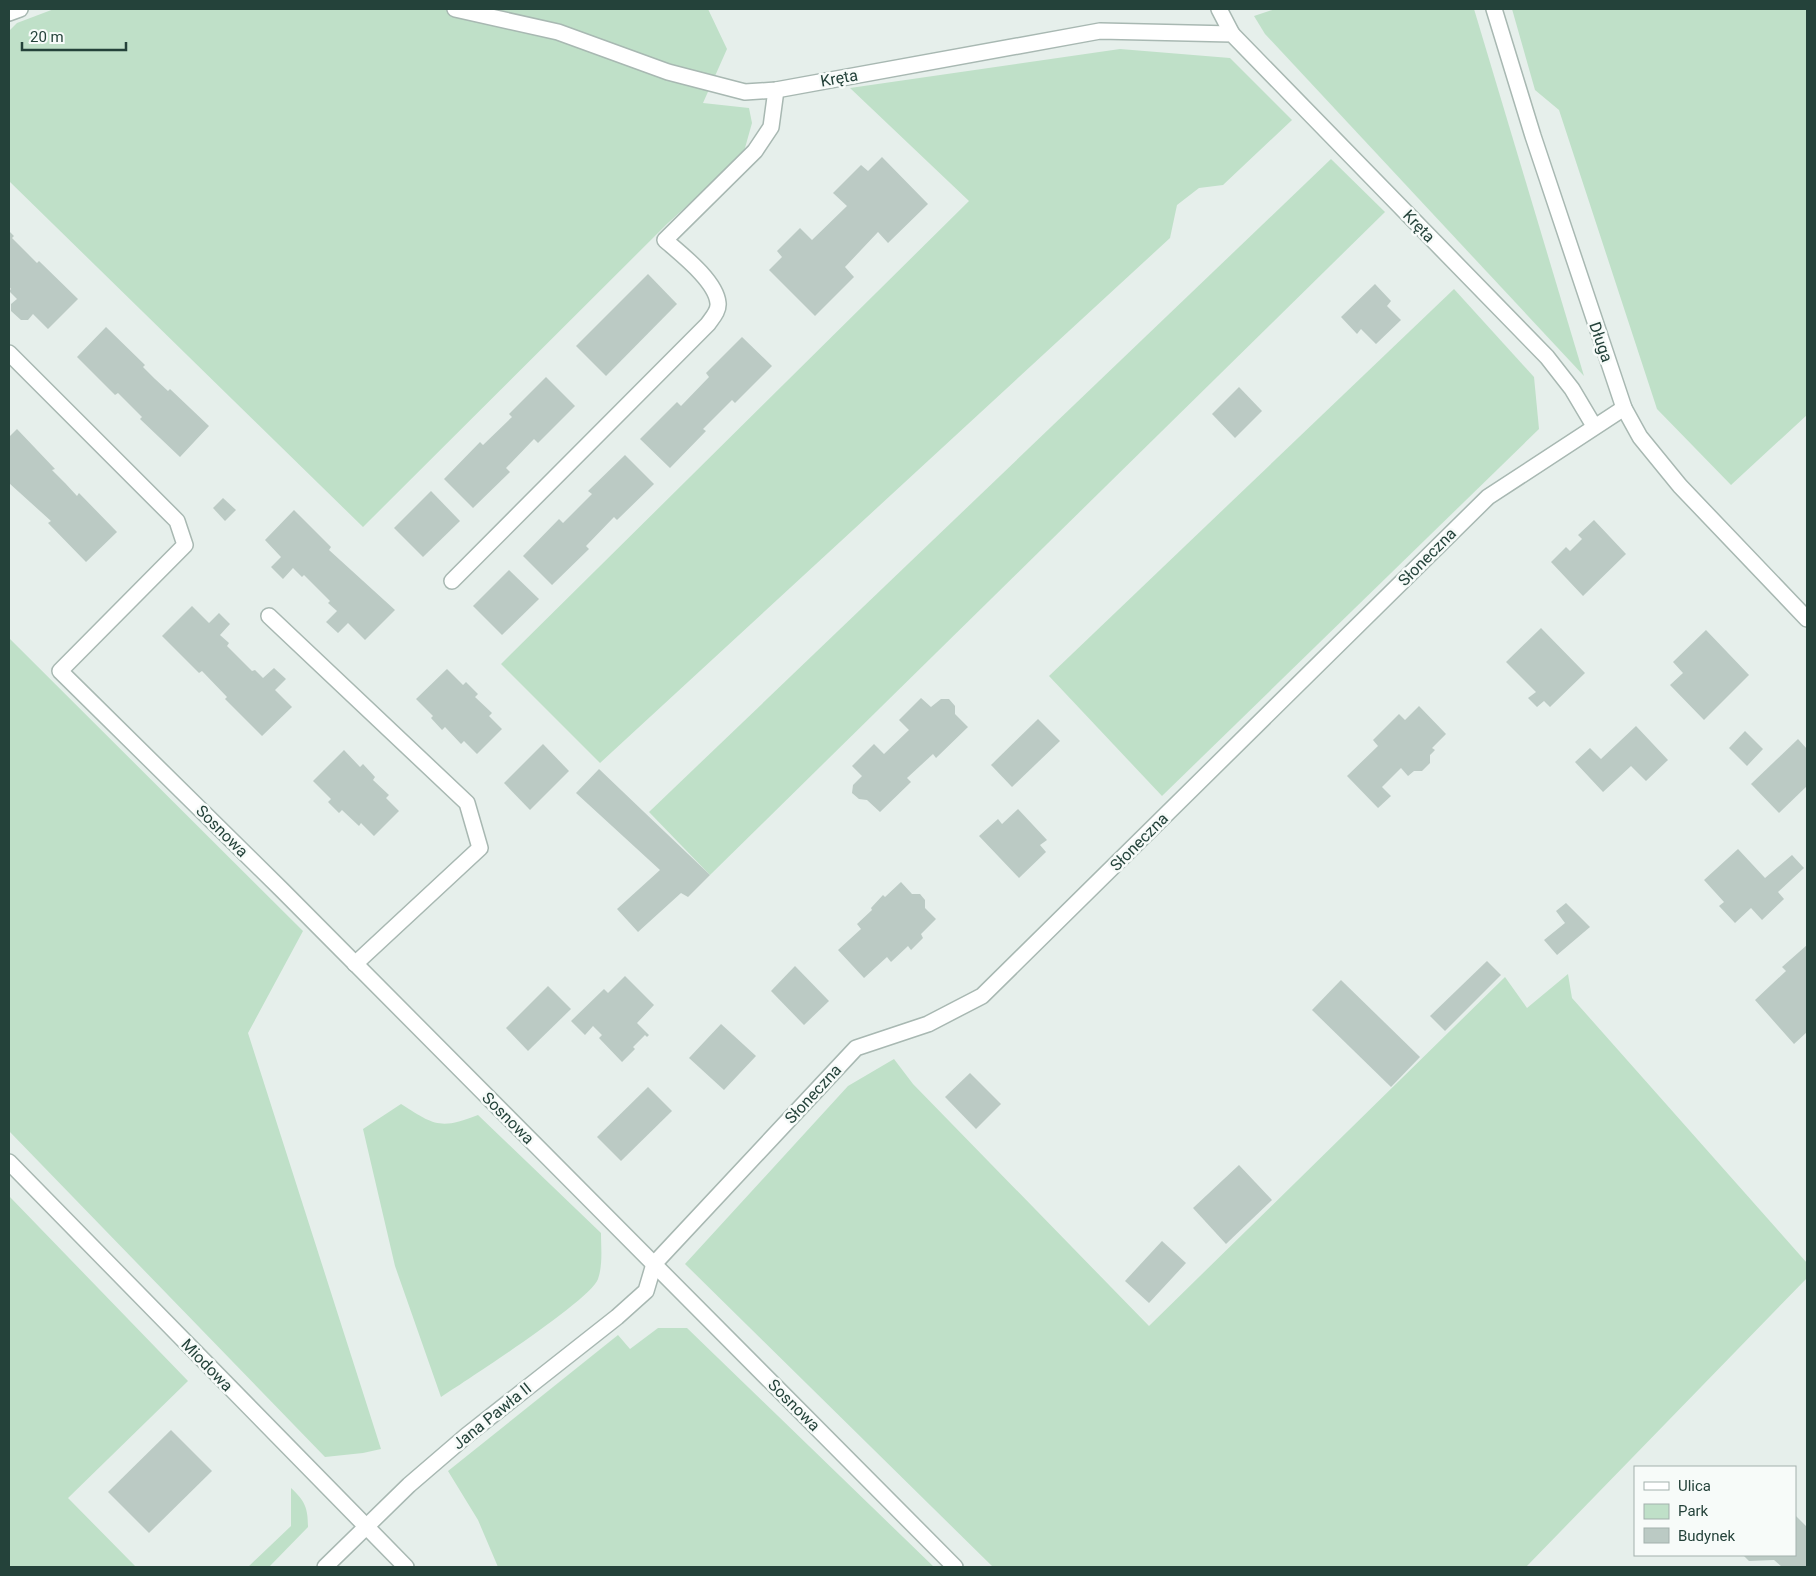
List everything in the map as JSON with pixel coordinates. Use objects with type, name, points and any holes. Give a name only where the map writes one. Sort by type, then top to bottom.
[{"type":"street","points":[[9,13],[20,9]]},
{"type":"street","name":"Kręta","points":[[456,9],[558,32],[668,72],[744,92],[776,90],[1100,30],[1232,34]]},
{"type":"street","name":"Kręta","points":[[1218,9],[1232,34],[1547,358],[1572,389],[1594,426]]},
{"type":"street","name":"Długa","points":[[1494,9],[1533,136],[1624,408],[1640,437],[1680,486],[1807,619]]},
{"type":"street","points":[[452,581],[708,324],[718,309],[715,293],[702,275],[665,240],[755,151],[771,127],[776,90]]},
{"type":"street","name":"Sosnowa","points":[[9,354],[178,521],[185,545],[60,671],[355,964],[955,1567]]},
{"type":"street","name":"Słoneczna","points":[[654,1264],[856,1048],[928,1024],[982,996],[1488,497],[1624,408]]},
{"type":"street","points":[[270,616],[467,803],[480,848],[355,964]]},
{"type":"street","name":"Miodowa","points":[[9,1162],[406,1567]]},
{"type":"street","name":"Jana Pawła II","points":[[325,1567],[409,1485],[466,1436],[617,1317],[646,1290],[654,1264]]},
{"type":"green space","points":[[54,9],[708,9],[727,49],[703,103],[749,108],[752,123],[743,155],[668,223],[363,527],[9,181],[9,31],[17,23]]},
{"type":"green space","points":[[1275,9],[1474,9],[1584,376],[1265,34],[1254,16]]},
{"type":"green space","points":[[1512,9],[1807,9],[1807,415],[1731,485],[1657,409],[1559,110],[1535,90]]},
{"type":"green space","points":[[1120,49],[1230,58],[1292,120],[1223,185],[1199,188],[1177,205],[1170,238],[600,763],[501,664],[969,201],[850,88]]},
{"type":"green space","points":[[1331,159],[1385,212],[710,875],[649,812]]},
{"type":"green space","points":[[1454,289],[1534,377],[1539,429],[1162,796],[1049,676]]},
{"type":"green space","points":[[9,638],[303,931],[248,1033],[381,1449],[325,1457],[9,1131]]},
{"type":"green space","points":[[1568,974],[1572,998],[1807,1263],[1807,1278],[1526,1567],[993,1567],[685,1264],[848,1086],[894,1059],[913,1084],[1149,1326],[1505,977],[1527,1008]]},
{"type":"green space","points":[[401,1104],[422,1117],[438,1123],[455,1123],[478,1115],[601,1233],[600,1274],[590,1289],[574,1304],[527,1340],[441,1397],[395,1266],[363,1129]]},
{"type":"green space","points":[[9,1196],[188,1381],[68,1498],[136,1567],[9,1567]]},
{"type":"green space","points":[[658,1328],[687,1328],[934,1567],[498,1567],[478,1520],[448,1471],[618,1335],[630,1349]]},
{"type":"green space","points":[[291,1488],[305,1505],[308,1527],[269,1567],[248,1567],[291,1526]]},
{"type":"building","points":[[882,157],[928,204],[888,243],[878,232],[845,267],[854,277],[815,316],[769,270],[782,257],[777,251],[800,228],[812,240],[847,206],[833,193],[861,165],[868,171]]},
{"type":"building","points":[[9,231],[14,236],[12,238],[37,263],[39,261],[78,299],[48,329],[33,314],[28,320],[21,320],[11,311],[11,304],[17,299],[9,291],[11,289],[9,286]]},
{"type":"building","points":[[648,274],[677,304],[606,376],[576,346]]},
{"type":"building","points":[[1375,284],[1391,301],[1387,306],[1401,320],[1376,344],[1361,329],[1357,334],[1341,317]]},
{"type":"building","points":[[106,327],[145,365],[143,367],[155,379],[168,391],[170,389],[209,426],[180,457],[140,419],[142,417],[118,393],[115,395],[77,357]]},
{"type":"building","points":[[742,337],[772,366],[735,403],[732,400],[703,429],[706,431],[670,468],[640,439],[677,402],[681,406],[709,377],[706,373]]},
{"type":"building","points":[[546,377],[575,406],[538,443],[534,439],[506,468],[510,472],[473,508],[444,479],[480,442],[483,445],[512,417],[509,414]]},
{"type":"building","points":[[1239,387],[1262,411],[1235,438],[1212,414]]},
{"type":"building","points":[[17,429],[55,469],[52,470],[77,496],[79,493],[117,532],[86,562],[48,523],[51,521],[9,483],[9,437]]},
{"type":"building","points":[[625,455],[654,484],[617,520],[614,517],[586,546],[589,549],[552,585],[523,556],[559,519],[563,523],[592,494],[588,491]]},
{"type":"building","points":[[431,491],[460,521],[423,557],[394,528]]},
{"type":"building","points":[[223,498],[236,510],[225,521],[213,508]]},
{"type":"building","points":[[294,510],[331,547],[329,550],[395,610],[365,640],[348,623],[338,633],[326,622],[337,611],[328,603],[330,601],[304,575],[302,577],[293,568],[283,579],[271,567],[281,557],[265,540]]},
{"type":"building","points":[[1594,520],[1626,554],[1583,596],[1551,562],[1566,547],[1570,551],[1582,539],[1578,535]]},
{"type":"building","points":[[509,570],[539,599],[502,635],[473,606]]},
{"type":"building","points":[[192,606],[209,623],[219,613],[230,624],[220,635],[229,643],[227,646],[252,671],[255,670],[263,678],[274,668],[286,679],[275,690],[292,707],[262,736],[225,699],[227,697],[202,671],[199,673],[162,636]]},
{"type":"building","points":[[1541,628],[1585,673],[1550,707],[1544,701],[1537,707],[1528,698],[1536,692],[1506,662]]},
{"type":"building","points":[[1706,630],[1749,675],[1704,720],[1670,685],[1683,673],[1673,662]]},
{"type":"building","points":[[447,669],[463,685],[466,682],[478,694],[475,697],[492,713],[489,716],[502,729],[477,754],[464,741],[461,744],[445,727],[442,730],[431,718],[433,716],[416,699]]},
{"type":"building","points":[[921,698],[931,707],[941,699],[949,699],[955,706],[955,714],[968,727],[936,758],[933,754],[907,778],[911,782],[880,812],[867,800],[859,799],[852,793],[853,785],[862,776],[852,766],[874,744],[884,754],[909,730],[899,720]]},
{"type":"building","points":[[1419,706],[1446,734],[1432,748],[1435,750],[1430,755],[1430,763],[1422,771],[1414,771],[1408,776],[1401,768],[1382,787],[1391,796],[1378,808],[1347,776],[1378,746],[1373,740],[1399,714],[1405,720]]},
{"type":"building","points":[[1038,719],[1060,741],[1012,787],[991,765]]},
{"type":"building","points":[[1636,726],[1668,760],[1646,781],[1631,766],[1603,792],[1575,762],[1590,748],[1601,759]]},
{"type":"building","points":[[1745,731],[1763,749],[1747,766],[1729,748]]},
{"type":"building","points":[[1798,739],[1807,749],[1807,786],[1779,813],[1751,784]]},
{"type":"building","points":[[543,744],[569,771],[530,810],[504,783]]},
{"type":"building","points":[[344,750],[360,767],[363,764],[375,777],[373,780],[389,795],[386,798],[399,811],[374,836],[361,823],[359,826],[342,810],[339,813],[328,802],[331,799],[313,781]]},
{"type":"building","points":[[599,769],[710,875],[688,897],[681,893],[638,932],[617,909],[660,870],[576,793]]},
{"type":"building","points":[[1018,809],[1047,840],[1040,845],[1046,852],[1019,878],[979,836],[998,819],[1002,824]]},
{"type":"building","points":[[1738,849],[1765,878],[1792,855],[1804,868],[1778,892],[1784,899],[1762,920],[1751,908],[1735,923],[1719,906],[1724,902],[1704,880]]},
{"type":"building","points":[[901,882],[912,894],[920,894],[925,900],[925,908],[936,919],[921,934],[923,938],[911,950],[908,946],[891,962],[887,957],[864,978],[838,950],[861,929],[857,924],[872,910],[871,908],[883,895],[885,897]]},
{"type":"building","points":[[1566,903],[1590,927],[1557,955],[1544,940],[1565,923],[1556,911]]},
{"type":"building","points":[[1807,945],[1807,1032],[1794,1044],[1755,1000],[1786,971],[1782,967]]},
{"type":"building","points":[[1487,961],[1501,975],[1445,1031],[1430,1016]]},
{"type":"building","points":[[795,966],[829,1001],[804,1025],[771,991]]},
{"type":"building","points":[[625,976],[654,1005],[637,1023],[649,1035],[647,1037],[645,1035],[633,1047],[635,1049],[622,1062],[599,1038],[602,1035],[593,1026],[585,1035],[571,1021],[604,989],[608,993]]},
{"type":"building","points":[[1341,980],[1420,1057],[1391,1087],[1312,1010]]},
{"type":"building","points":[[548,986],[571,1009],[528,1051],[506,1028]]},
{"type":"building","points":[[721,1024],[756,1056],[724,1090],[689,1058]]},
{"type":"building","points":[[970,1073],[1001,1104],[976,1129],[945,1097]]},
{"type":"building","points":[[648,1087],[672,1111],[621,1161],[597,1137]]},
{"type":"building","points":[[1239,1165],[1272,1200],[1226,1244],[1193,1208]]},
{"type":"building","points":[[1162,1241],[1186,1263],[1149,1303],[1125,1281]]},
{"type":"building","points":[[171,1430],[212,1471],[149,1533],[108,1492]]},
{"type":"building","points":[[1796,1516],[1807,1527],[1807,1567],[1782,1567],[1774,1560],[1749,1561],[1744,1556],[1796,1556]]}]
